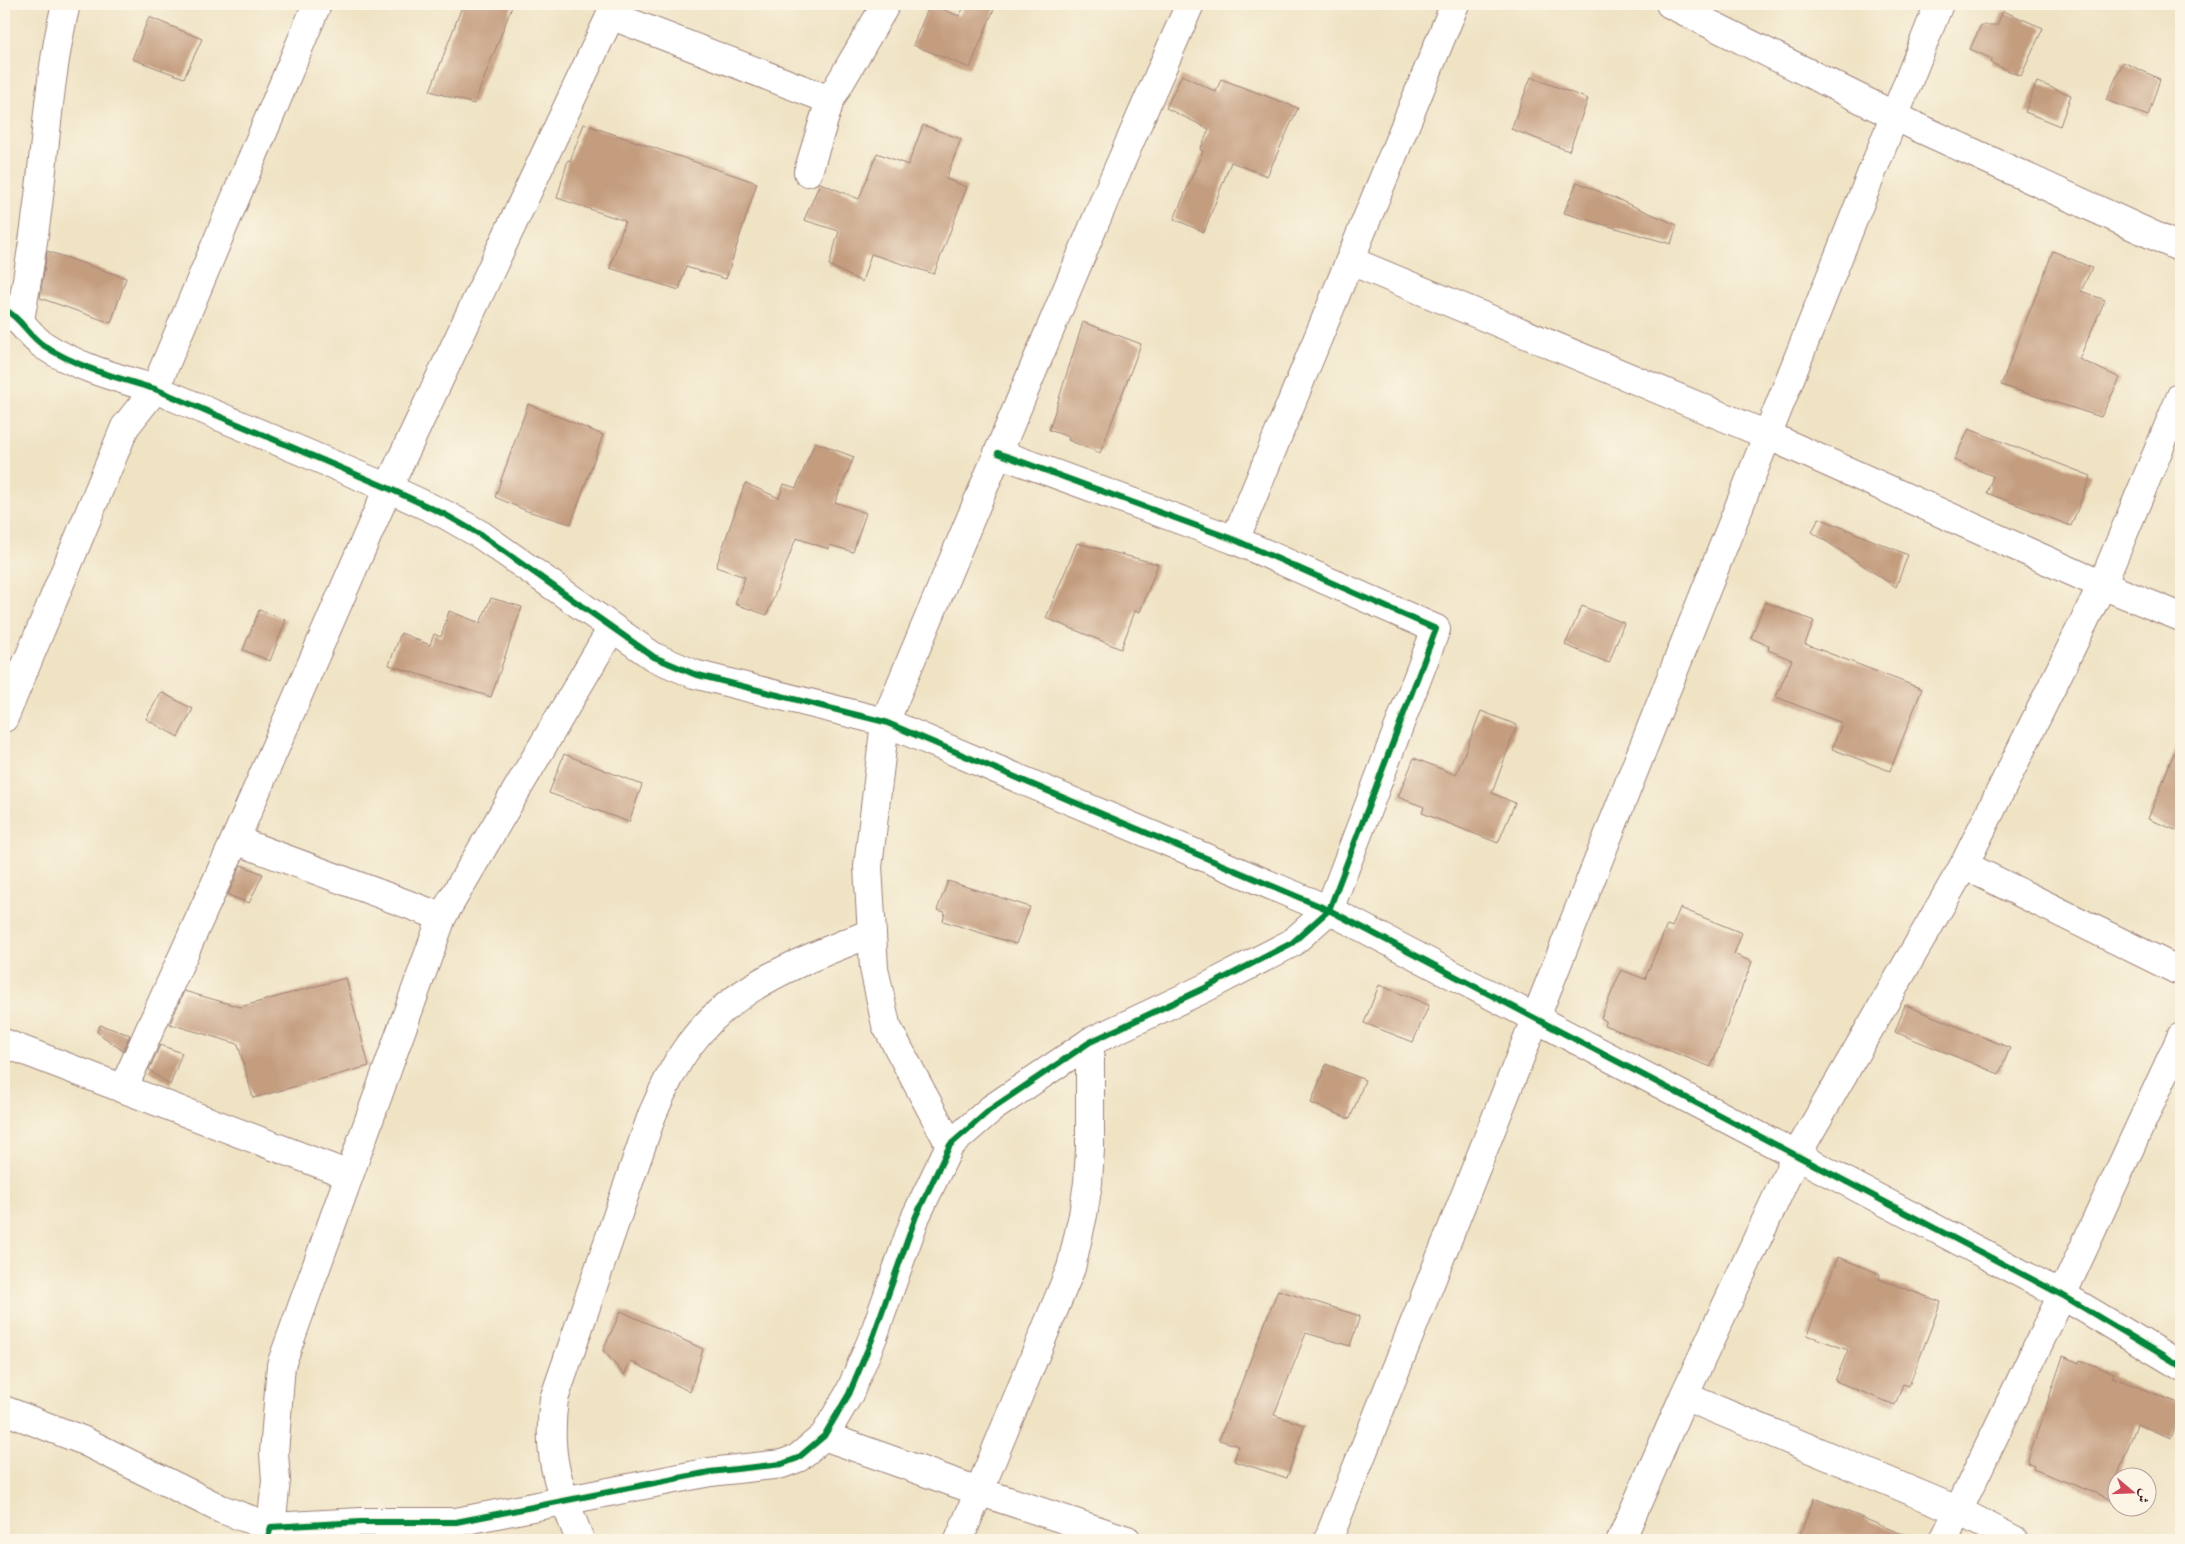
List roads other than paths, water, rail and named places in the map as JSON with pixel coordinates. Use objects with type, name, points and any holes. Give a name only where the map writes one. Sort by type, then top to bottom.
[{"type":"street","points":[[66,4],[53,69],[32,256],[12,315],[37,340],[54,352],[116,377],[155,389],[388,488],[446,515],[481,535],[654,657],[694,674],[885,722],[1329,910],[2062,1295],[2181,1366]]},
{"type":"street","points":[[4,718],[125,427],[155,389],[317,4]]},
{"type":"street","points":[[808,172],[830,100],[886,4]]},
{"type":"street","points":[[950,1145],[886,1025],[874,968],[870,932],[868,867],[885,722],[1190,4]]},
{"type":"street","points":[[1234,540],[1455,4]]},
{"type":"street","points":[[1670,4],[1894,116],[2180,246]]},
{"type":"street","points":[[1328,1540],[1938,4]]},
{"type":"street","points":[[123,1089],[235,840],[388,488],[613,10],[830,100]]},
{"type":"street","points":[[1351,260],[1767,435],[2102,585],[2181,617]]},
{"type":"street","points":[[1621,1540],[1684,1396],[1796,1156],[1964,865],[2102,585],[2181,396]]},
{"type":"street","points":[[4,1410],[82,1440],[269,1534],[361,1522],[454,1531],[565,1502],[710,1472],[782,1464],[798,1458],[824,1436],[848,1394],[873,1337],[916,1216],[950,1145],[991,1108],[1090,1042],[1292,943],[1329,910],[1436,628],[1234,540],[998,453]]},
{"type":"street","points":[[269,1534],[276,1481],[275,1436],[281,1366],[442,917],[612,628]]},
{"type":"street","points":[[235,840],[442,917]]},
{"type":"street","points":[[1964,865],[2181,972]]},
{"type":"street","points":[[580,1540],[556,1477],[551,1452],[550,1425],[554,1399],[652,1115],[668,1078],[690,1043],[718,1013],[750,988],[786,969],[870,932]]},
{"type":"street","points":[[1944,1540],[2062,1295],[2181,1037]]},
{"type":"street","points":[[959,1540],[1070,1268],[1084,1214],[1088,1182],[1090,1148],[1090,1042]]},
{"type":"street","points":[[4,1044],[349,1176]]},
{"type":"street","points":[[1684,1396],[1957,1510],[2014,1540]]},
{"type":"street","points":[[824,1436],[978,1491],[1127,1540]]}]
